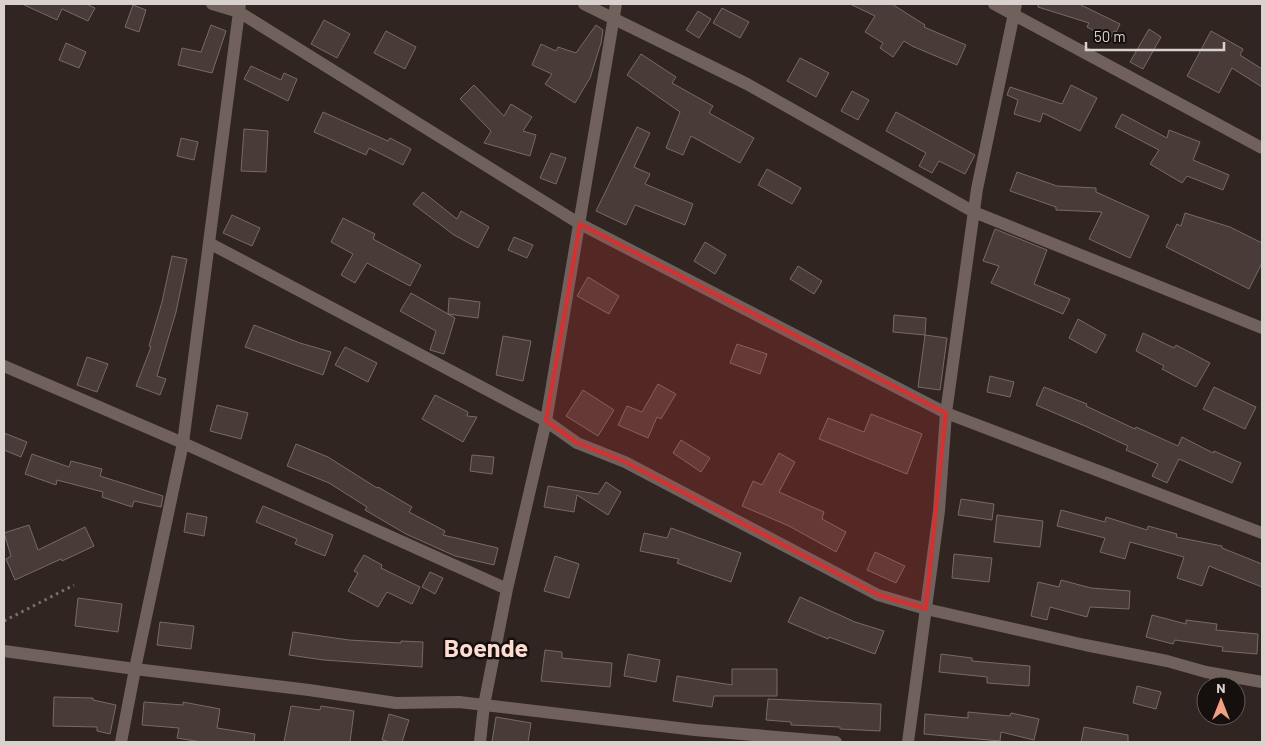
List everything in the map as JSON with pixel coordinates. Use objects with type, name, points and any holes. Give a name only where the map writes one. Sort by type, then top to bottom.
[{"type":"street","points":[[212,4],[239,8],[580,224],[946,413],[1262,533]]},
{"type":"street","points":[[584,4],[747,84],[974,212],[1262,328]]},
{"type":"street","points":[[480,742],[484,705],[546,421],[616,4]]},
{"type":"street","points":[[994,4],[1015,9],[1262,148]]},
{"type":"street","points":[[121,742],[183,443],[239,8]]},
{"type":"street","points":[[908,742],[939,511],[946,413],[976,189],[1015,9]]},
{"type":"street","points":[[209,243],[546,421],[577,443],[625,462],[878,595],[926,609],[1085,646],[1167,661],[1206,672],[1262,682]]},
{"type":"street","points":[[4,366],[183,443],[508,589]]},
{"type":"street","points":[[4,651],[135,670],[309,690],[396,703],[459,702],[695,730],[836,742]]},
{"type":"path","points":[[4,621],[74,585]]},
{"type":"highlighted area","points":[[580,224],[946,413],[926,609],[878,595],[625,462],[577,443],[546,421]]},
{"type":"building","points":[[22,4],[86,4],[95,8],[88,21],[62,9],[57,20]]},
{"type":"building","points":[[850,4],[892,4],[925,25],[924,27],[966,45],[957,65],[904,41],[893,57],[880,48],[883,43],[865,32],[875,16]]},
{"type":"building","points":[[1038,4],[1079,4],[1120,24],[1110,39],[1087,27],[1089,23],[1038,7]]},
{"type":"building","points":[[133,5],[146,10],[139,32],[125,27]]},
{"type":"building","points":[[722,8],[749,22],[740,38],[713,23]]},
{"type":"building","points":[[698,11],[711,19],[699,38],[686,30]]},
{"type":"building","points":[[324,20],[350,34],[337,58],[311,44]]},
{"type":"building","points":[[211,25],[226,31],[212,73],[178,65],[182,48],[201,52]]},
{"type":"building","points":[[596,25],[603,30],[601,43],[590,78],[575,103],[545,84],[552,74],[532,65],[541,44],[556,51],[558,47],[576,53]]},
{"type":"building","points":[[1149,29],[1161,37],[1143,69],[1130,62]]},
{"type":"building","points":[[386,31],[416,47],[405,69],[374,53]]},
{"type":"building","points":[[1211,31],[1243,49],[1240,55],[1262,69],[1262,87],[1232,68],[1219,93],[1187,76]]},
{"type":"building","points":[[66,43],[86,52],[79,68],[59,60]]},
{"type":"building","points":[[641,54],[676,77],[672,83],[713,106],[709,113],[754,138],[740,163],[691,136],[683,155],[666,148],[680,112],[627,75]]},
{"type":"building","points":[[800,58],[829,73],[816,97],[787,81]]},
{"type":"building","points":[[251,66],[281,80],[284,73],[297,79],[288,101],[244,79]]},
{"type":"building","points":[[474,85],[504,116],[511,104],[532,117],[523,131],[536,135],[530,156],[484,143],[491,131],[460,99]]},
{"type":"building","points":[[1071,85],[1097,98],[1080,131],[1043,113],[1040,122],[1014,114],[1018,100],[1007,95],[1010,87],[1062,104]]},
{"type":"building","points":[[852,91],[869,100],[858,120],[841,111]]},
{"type":"building","points":[[323,112],[388,141],[390,138],[411,149],[403,165],[369,148],[366,155],[314,132]]},
{"type":"building","points":[[896,112],[975,155],[965,174],[939,161],[932,173],[919,166],[926,153],[886,131]]},
{"type":"building","points":[[1122,114],[1167,138],[1169,130],[1200,142],[1193,160],[1229,175],[1223,190],[1187,176],[1182,183],[1150,164],[1159,150],[1115,127]]},
{"type":"building","points":[[637,127],[650,133],[634,167],[650,174],[645,184],[693,204],[685,225],[635,205],[626,225],[596,211]]},
{"type":"building","points":[[244,129],[268,131],[266,172],[241,171]]},
{"type":"building","points":[[181,138],[198,142],[194,160],[177,156]]},
{"type":"building","points":[[551,153],[566,158],[556,184],[540,178]]},
{"type":"building","points":[[767,169],[801,188],[792,204],[758,185]]},
{"type":"building","points":[[1017,172],[1057,186],[1096,188],[1096,192],[1149,216],[1130,258],[1089,239],[1102,212],[1056,210],[1056,207],[1010,191]]},
{"type":"building","points":[[423,192],[457,219],[461,211],[489,227],[478,248],[454,235],[413,204]]},
{"type":"building","points":[[1185,213],[1230,227],[1262,243],[1262,263],[1249,289],[1166,247],[1177,224],[1181,226]]},
{"type":"building","points":[[232,215],[260,228],[252,246],[223,233]]},
{"type":"building","points":[[343,218],[375,234],[373,239],[421,265],[410,286],[367,263],[355,283],[341,275],[353,254],[331,242]]},
{"type":"building","points":[[995,229],[1047,250],[1034,284],[1070,299],[1063,314],[991,283],[999,266],[983,261]]},
{"type":"building","points":[[514,237],[533,245],[527,258],[508,250]]},
{"type":"building","points":[[705,242],[726,255],[715,274],[694,261]]},
{"type":"building","points":[[172,256],[187,259],[176,312],[157,376],[166,379],[160,395],[136,386],[151,347],[149,346],[162,302]]},
{"type":"building","points":[[798,266],[822,281],[814,294],[790,279]]},
{"type":"building","points":[[588,277],[619,296],[609,314],[577,296]]},
{"type":"building","points":[[411,293],[455,318],[444,354],[430,350],[436,331],[400,311]]},
{"type":"building","points":[[449,298],[480,302],[478,318],[448,314]]},
{"type":"building","points":[[894,315],[926,318],[925,335],[893,332]]},
{"type":"building","points":[[1078,319],[1106,335],[1096,353],[1069,338]]},
{"type":"building","points":[[254,325],[300,343],[331,352],[323,375],[245,347]]},
{"type":"building","points":[[1143,333],[1174,348],[1176,345],[1210,363],[1196,387],[1162,369],[1164,366],[1136,351]]},
{"type":"building","points":[[925,335],[947,338],[940,390],[918,387]]},
{"type":"building","points":[[503,336],[531,341],[523,381],[496,375]]},
{"type":"building","points":[[737,344],[767,354],[760,374],[730,363]]},
{"type":"building","points":[[345,347],[377,363],[368,382],[335,365]]},
{"type":"building","points":[[87,357],[108,364],[97,392],[77,385]]},
{"type":"building","points":[[990,376],[1014,382],[1010,397],[987,392]]},
{"type":"building","points":[[658,384],[676,394],[661,419],[657,417],[648,438],[618,425],[627,406],[642,412]]},
{"type":"building","points":[[1044,387],[1087,404],[1086,406],[1135,429],[1136,427],[1178,446],[1182,437],[1213,453],[1214,451],[1241,463],[1232,483],[1179,459],[1167,483],[1152,476],[1158,464],[1126,450],[1128,446],[1036,405]]},
{"type":"building","points":[[1214,387],[1256,407],[1245,429],[1203,409]]},
{"type":"building","points":[[583,390],[614,410],[598,436],[566,416]]},
{"type":"building","points":[[435,395],[468,412],[467,416],[477,417],[463,442],[422,419]]},
{"type":"building","points":[[217,405],[248,413],[241,439],[210,431]]},
{"type":"building","points":[[871,414],[922,434],[907,474],[819,439],[828,418],[864,432]]},
{"type":"building","points":[[4,433],[27,442],[21,457],[4,450]]},
{"type":"building","points":[[681,440],[710,458],[701,472],[673,453]]},
{"type":"building","points":[[296,444],[328,457],[377,488],[412,507],[409,512],[445,531],[443,535],[498,548],[494,565],[455,556],[406,534],[365,510],[367,507],[329,483],[287,466]]},
{"type":"building","points":[[779,453],[795,462],[779,492],[824,512],[822,519],[846,532],[836,552],[789,526],[742,506],[753,481],[762,485]]},
{"type":"building","points":[[32,454],[69,467],[71,461],[102,469],[100,476],[163,496],[161,507],[134,501],[132,507],[102,497],[103,492],[57,480],[56,485],[25,474]]},
{"type":"building","points":[[472,455],[494,457],[492,474],[470,471]]},
{"type":"building","points":[[606,482],[621,492],[608,515],[577,495],[574,512],[544,507],[548,486],[598,494]]},
{"type":"building","points":[[961,499],[994,504],[992,520],[958,515]]},
{"type":"building","points":[[263,506],[333,535],[325,556],[295,544],[297,539],[256,522]]},
{"type":"building","points":[[1061,510],[1105,522],[1106,517],[1147,530],[1148,526],[1177,534],[1176,537],[1222,546],[1222,548],[1262,564],[1262,587],[1209,566],[1202,586],[1177,578],[1184,557],[1130,542],[1125,559],[1100,552],[1105,538],[1057,526]]},
{"type":"building","points":[[187,513],[207,517],[204,536],[184,532]]},
{"type":"building","points":[[997,515],[1043,521],[1040,547],[994,542]]},
{"type":"building","points":[[29,525],[38,550],[85,527],[94,546],[15,580],[6,559],[11,556],[4,533]]},
{"type":"building","points":[[671,528],[741,553],[731,582],[677,563],[679,559],[640,551],[644,533],[667,538]]},
{"type":"building","points":[[875,552],[905,566],[896,583],[867,570]]},
{"type":"building","points":[[954,554],[992,558],[989,582],[952,578]]},
{"type":"building","points":[[364,555],[382,565],[381,568],[420,587],[412,604],[387,592],[378,607],[348,591],[358,573],[354,571]]},
{"type":"building","points":[[555,556],[579,564],[569,598],[544,591]]},
{"type":"building","points":[[430,572],[443,578],[435,594],[422,587]]},
{"type":"building","points":[[1061,580],[1091,588],[1130,591],[1129,609],[1090,607],[1087,617],[1050,607],[1047,620],[1031,616],[1038,582],[1059,587]]},
{"type":"building","points":[[800,597],[855,622],[884,631],[875,654],[829,637],[828,639],[788,622]]},
{"type":"building","points":[[78,598],[122,604],[118,632],[75,626]]},
{"type":"building","points":[[1152,615],[1186,624],[1186,620],[1217,624],[1216,630],[1258,634],[1257,654],[1222,651],[1223,647],[1175,640],[1173,644],[1146,637]]},
{"type":"building","points":[[160,622],[194,626],[191,649],[157,645]]},
{"type":"building","points":[[293,632],[349,640],[401,643],[401,641],[423,642],[422,667],[324,660],[289,655]]},
{"type":"building","points":[[545,650],[562,652],[562,658],[612,663],[610,687],[541,681]]},
{"type":"building","points":[[628,654],[660,660],[656,682],[624,676]]},
{"type":"building","points":[[941,654],[972,658],[972,661],[1030,666],[1029,686],[987,683],[987,677],[939,672]]},
{"type":"building","points":[[732,669],[777,669],[777,696],[714,696],[712,707],[673,701],[677,676],[732,685]]},
{"type":"building","points":[[1137,686],[1161,692],[1156,709],[1133,703]]},
{"type":"building","points":[[54,697],[93,698],[93,700],[116,705],[110,734],[97,731],[97,727],[53,726]]},
{"type":"building","points":[[768,699],[881,704],[880,731],[791,725],[791,722],[766,720]]},
{"type":"building","points":[[144,702],[183,705],[183,702],[220,709],[217,728],[255,734],[254,742],[201,742],[177,738],[179,728],[142,725]]},
{"type":"building","points":[[291,706],[320,710],[321,706],[354,711],[350,742],[284,742]]},
{"type":"building","points":[[968,712],[1010,716],[1011,713],[1039,719],[1034,740],[1001,732],[1000,741],[924,734],[925,714],[968,718]]},
{"type":"building","points":[[389,714],[409,720],[402,742],[382,740]]},
{"type":"building","points":[[496,717],[531,723],[528,742],[492,742]]},
{"type":"building","points":[[1084,727],[1128,735],[1128,742],[1081,742]]},
{"type":"district","name":"Boende","points":[[486,648]]}]
